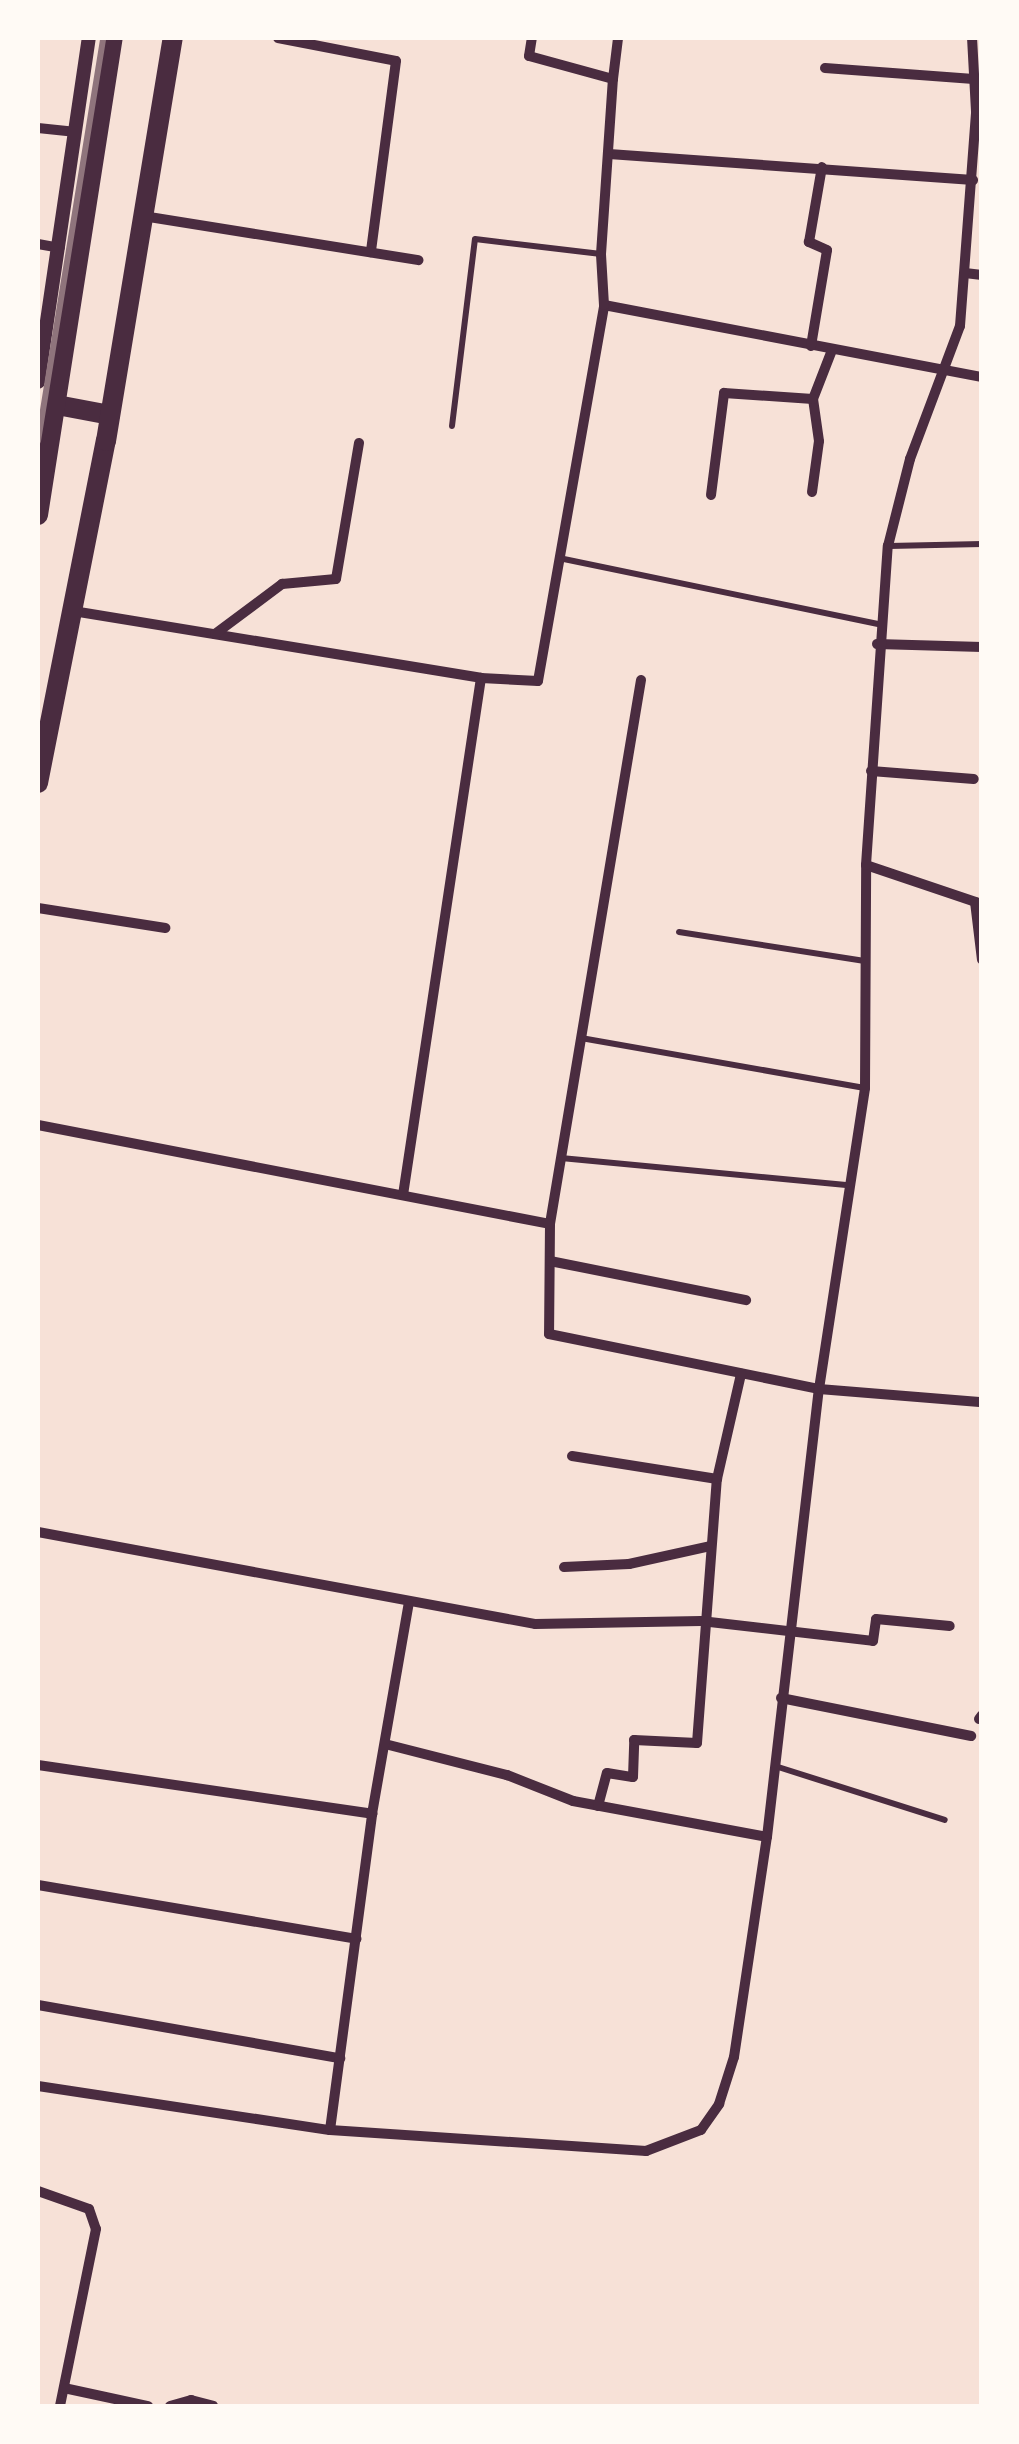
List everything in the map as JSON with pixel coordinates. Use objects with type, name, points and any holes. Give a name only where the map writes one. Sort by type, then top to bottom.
[{"type":"highway","points":[[38,515],[113,38]]},
{"type":"highway","points":[[38,784],[110,414],[173,38]]},
{"type":"highway","points":[[57,406],[110,414]]},
{"type":"street","points":[[38,382],[44,311],[60,248],[89,38]]},
{"type":"street","points":[[278,38],[396,61],[371,252]]},
{"type":"street","points":[[532,38],[528,56],[613,78]]},
{"type":"street","points":[[72,611],[481,678],[534,683],[543,666],[604,305],[600,254],[618,38]]},
{"type":"street","points":[[38,2086],[330,2130],[646,2152],[700,2130],[719,2104],[734,2057],[767,1837],[788,1632],[865,1088],[866,864],[879,624],[888,546],[910,459],[960,326],[979,111],[972,38]]},
{"type":"street","points":[[825,68],[974,79]]},
{"type":"street","points":[[38,128],[74,132]]},
{"type":"street","points":[[609,154],[973,180]]},
{"type":"street","points":[[810,346],[827,250],[809,242],[822,167]]},
{"type":"street","points":[[144,216],[419,260]]},
{"type":"street","points":[[38,244],[60,248]]},
{"type":"street","points":[[965,273],[982,274]]},
{"type":"street","points":[[604,305],[982,377]]},
{"type":"street","points":[[812,492],[818,442],[812,399],[832,350]]},
{"type":"street","points":[[711,495],[724,392],[812,399]]},
{"type":"street","points":[[216,634],[282,584],[338,576],[359,442]]},
{"type":"street","points":[[878,644],[982,647]]},
{"type":"street","points":[[403,1196],[481,678]]},
{"type":"street","points":[[641,680],[550,1224],[549,1334],[820,1389],[982,1402]]},
{"type":"street","points":[[871,771],[974,779]]},
{"type":"street","points":[[866,864],[978,903],[982,960]]},
{"type":"street","points":[[38,908],[165,928]]},
{"type":"street","points":[[38,1124],[550,1224]]},
{"type":"street","points":[[550,1261],[746,1300]]},
{"type":"street","points":[[598,1806],[606,1774],[633,1777],[634,1740],[697,1743],[702,1621],[717,1479],[740,1374]]},
{"type":"street","points":[[572,1456],[717,1479]]},
{"type":"street","points":[[38,1532],[535,1624],[614,1628],[702,1621],[873,1641],[876,1619],[950,1626]]},
{"type":"street","points":[[564,1567],[629,1564],[710,1546]]},
{"type":"street","points":[[330,2130],[372,1814],[409,1602]]},
{"type":"street","points":[[781,1698],[971,1736]]},
{"type":"street","points":[[384,1744],[598,1806],[767,1837]]},
{"type":"street","points":[[38,1764],[372,1814]]},
{"type":"street","points":[[38,1884],[356,1940]]},
{"type":"street","points":[[38,2005],[340,2058]]},
{"type":"street","points":[[38,2191],[90,2209],[96,2229],[60,2406]]},
{"type":"street","points":[[64,2388],[148,2406]]},
{"type":"street","points":[[170,2406],[214,2406]]},
{"type":"lane","points":[[452,426],[475,239],[600,254]]},
{"type":"lane","points":[[888,546],[982,544]]},
{"type":"lane","points":[[559,558],[879,624]]},
{"type":"lane","points":[[679,932],[868,962]]},
{"type":"lane","points":[[581,1038],[865,1088]]},
{"type":"lane","points":[[561,1158],[850,1186]]},
{"type":"lane","points":[[774,1766],[945,1820]]},
{"type":"railway","points":[[38,441],[103,38]]}]
